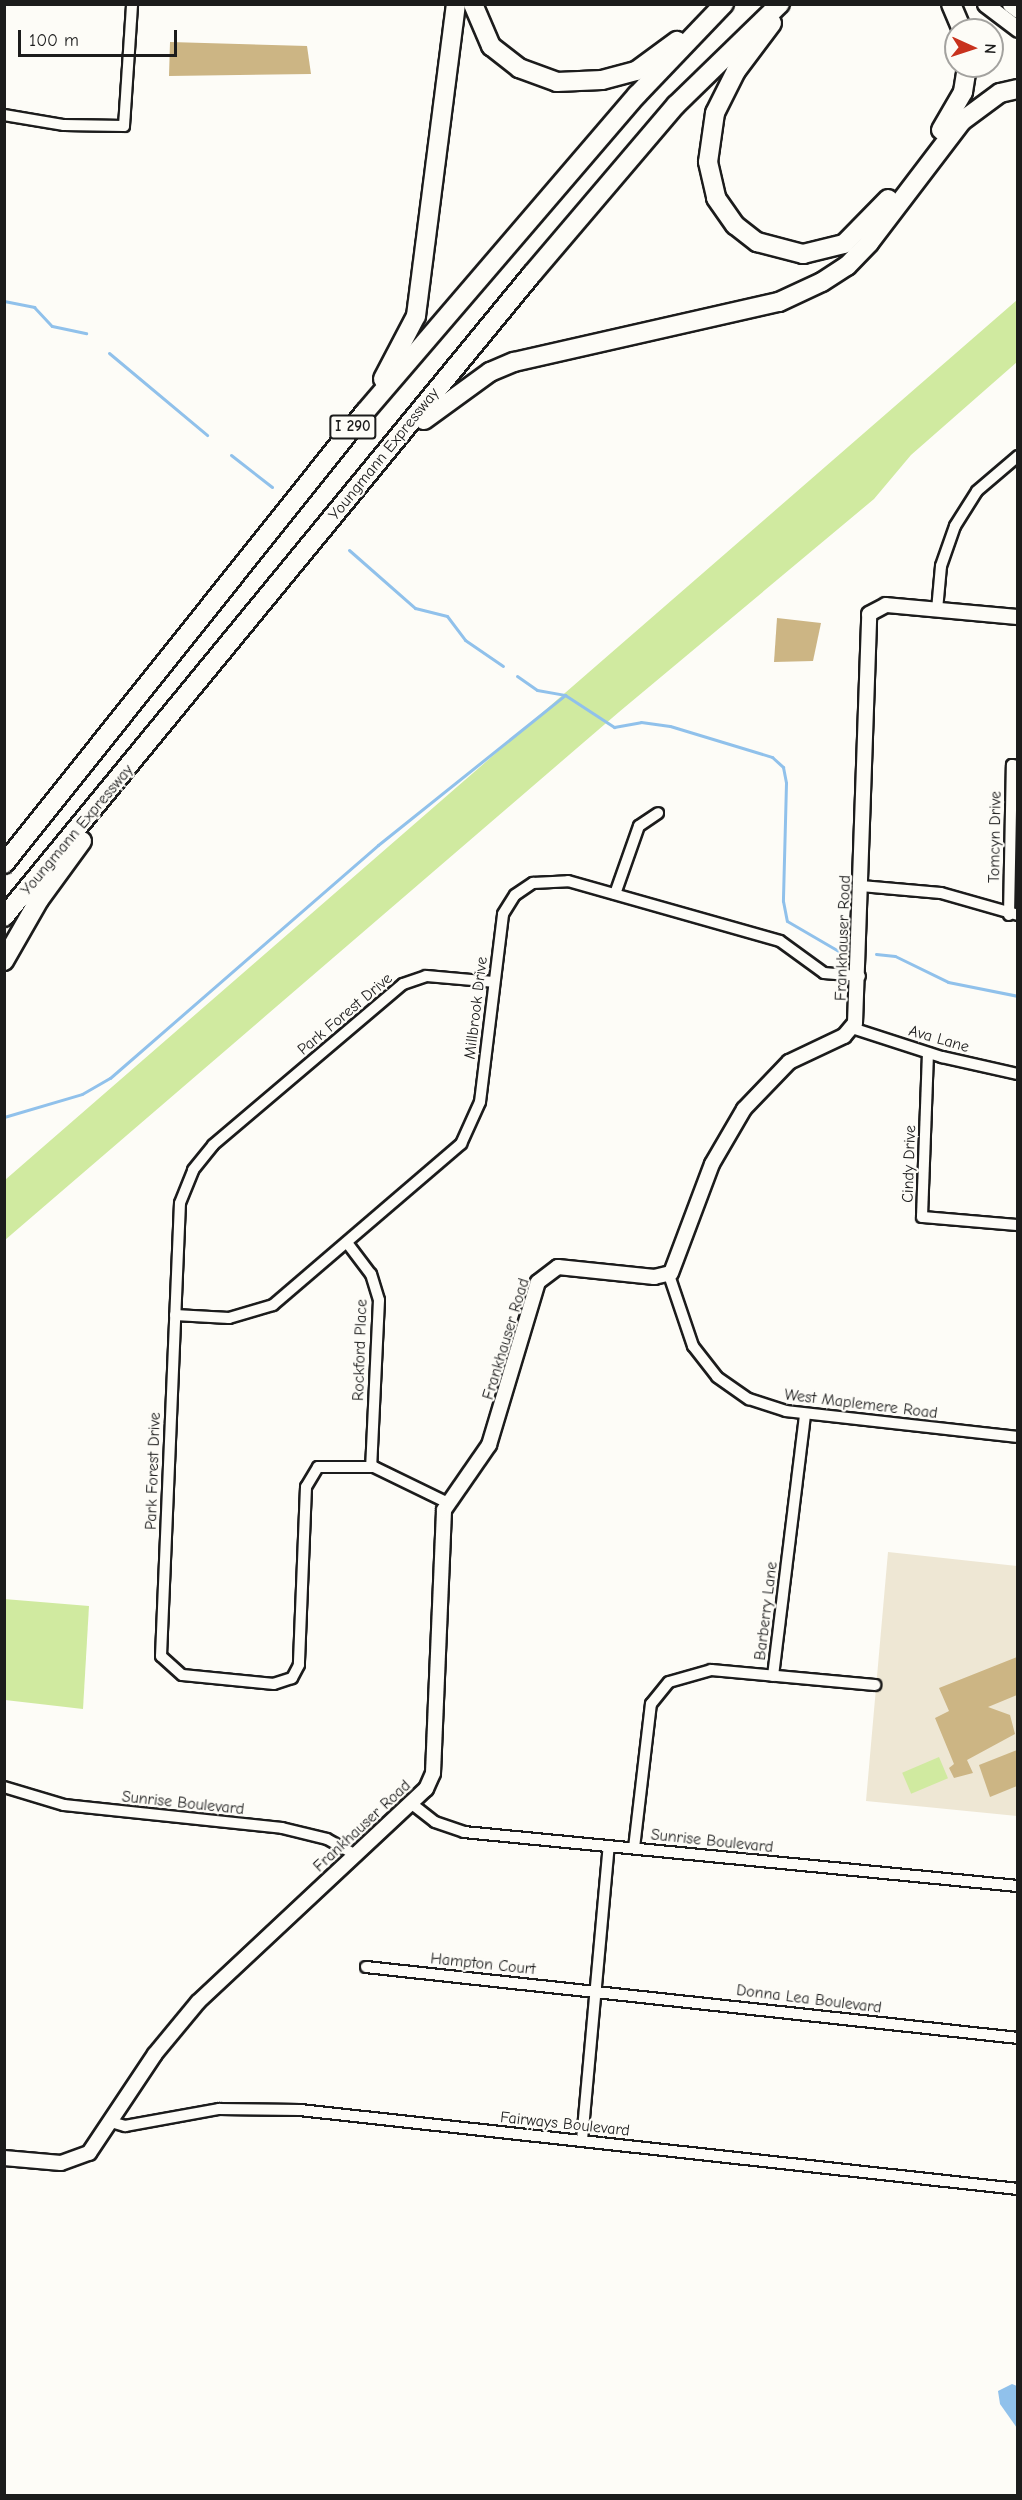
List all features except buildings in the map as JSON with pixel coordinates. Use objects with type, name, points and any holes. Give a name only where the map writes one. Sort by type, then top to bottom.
[{"type":"highway","points":[[365,412],[416,316],[456,4]]},
{"type":"highway","points":[[473,4],[491,46],[519,68],[557,82],[602,80],[636,71],[722,6]]},
{"type":"highway","points":[[782,4],[721,97],[708,162],[716,198],[735,225],[757,242],[782,252],[803,254],[830,249],[859,234],[953,114],[964,78]]},
{"type":"highway","name":"Youngmann Expressway","points":[[4,917],[161,730],[380,459],[676,105],[782,4]]},
{"type":"highway","points":[[951,4],[957,18]]},
{"type":"highway","name":"Youngmann Expressway","points":[[4,864],[365,412],[637,95],[722,6]]},
{"type":"highway","points":[[380,459],[440,405],[514,362],[779,303],[822,282],[847,266],[869,243],[962,121],[1000,93],[1017,89]]},
{"type":"highway","points":[[4,961],[39,900],[161,730]]},
{"type":"main road","points":[[985,4],[1017,29]]},
{"type":"main road","points":[[1010,4],[1017,10]]},
{"type":"street","points":[[4,115],[64,125],[124,126],[132,4]]},
{"type":"street","points":[[937,610],[941,566],[955,526],[977,491],[1017,456]]},
{"type":"street","name":"Frankhauser Road","points":[[852,1028],[860,976],[868,619],[882,605],[1017,617]]},
{"type":"street","name":"Tomcyn Drive","points":[[1013,915],[1012,765],[1017,766]]},
{"type":"street","points":[[615,894],[639,826],[658,813]]},
{"type":"street","name":"Millbrook Drive","points":[[175,1315],[229,1318],[258,1312],[284,1298],[461,1144],[470,1131],[480,1102],[503,914],[525,887],[555,879],[615,894],[780,941],[824,973],[860,976]]},
{"type":"street","points":[[861,886],[941,892],[1013,915]]},
{"type":"street","name":"Park Forest Drive","points":[[446,1502],[371,1467],[326,1464],[308,1480],[299,1665],[292,1678],[274,1684],[173,1671],[159,1647],[180,1203],[193,1170],[213,1145],[403,984],[433,975],[494,982]]},
{"type":"street","points":[[669,1275],[712,1164],[744,1109],[789,1062],[852,1028]]},
{"type":"street","name":"Ava Lane","points":[[852,1028],[928,1053],[1017,1074]]},
{"type":"street","name":"Cindy Drive","points":[[928,1053],[922,1217],[1017,1225]]},
{"type":"street","name":"Rockford Place","points":[[348,1244],[371,1274],[379,1300],[371,1467]]},
{"type":"street","name":"Frankhauser Road","points":[[4,2158],[73,2161],[89,2152],[155,2054],[198,2002],[412,1804],[428,1786],[433,1773],[446,1502],[489,1445],[543,1275],[561,1267],[669,1275]]},
{"type":"street","name":"West Maplemere Road","points":[[669,1275],[686,1334],[717,1377],[767,1406],[805,1414],[1017,1437]]},
{"type":"street","name":"Barberry Lane","points":[[634,1848],[651,1704],[660,1689],[681,1675],[704,1670],[773,1676],[805,1414]]},
{"type":"street","points":[[773,1676],[875,1685]]},
{"type":"street","name":"Sunrise Boulevard","points":[[4,1787],[64,1805],[293,1830],[327,1839],[356,1855]]},
{"type":"street","name":"Sunrise Boulevard","points":[[412,1804],[435,1822],[464,1832],[1017,1886]]},
{"type":"street","points":[[582,2140],[609,1846]]},
{"type":"street","name":"Hampton Court","points":[[366,1967],[597,1991]]},
{"type":"street","name":"Donna Lea Boulevard","points":[[597,1991],[1017,2038]]},
{"type":"street","name":"Fairways Boulevard","points":[[111,2122],[125,2126],[199,2111],[269,2108],[582,2140],[1017,2189]]},
{"type":"shaded area","points":[[888,1552],[1017,1566],[1017,1816],[866,1801]]},
{"type":"green space","points":[[1017,300],[1017,362],[911,455],[874,499],[619,712],[5,1240],[5,1180]]},
{"type":"green space","points":[[4,1599],[89,1606],[83,1709],[5,1700]]},
{"type":"green space","points":[[939,1757],[948,1778],[911,1794],[902,1773]]},
{"type":"water","points":[[1012,2384],[1017,2386],[1017,2428],[1000,2404],[998,2391]]},
{"type":"waterway","points":[[4,301],[34,307],[52,326],[86,333]]},
{"type":"waterway","points":[[109,353],[207,435]]},
{"type":"waterway","points":[[231,455],[272,487]]},
{"type":"waterway","points":[[349,550],[415,608],[447,616],[465,640],[503,666]]},
{"type":"waterway","points":[[517,676],[537,690],[565,695],[614,727],[641,722],[670,726],[772,757],[783,767],[786,783],[783,901],[787,921],[842,953]]},
{"type":"waterway","points":[[4,1117],[82,1094],[110,1078],[378,845],[565,695]]},
{"type":"waterway","points":[[876,954],[895,956],[948,982],[1018,996]]}]
